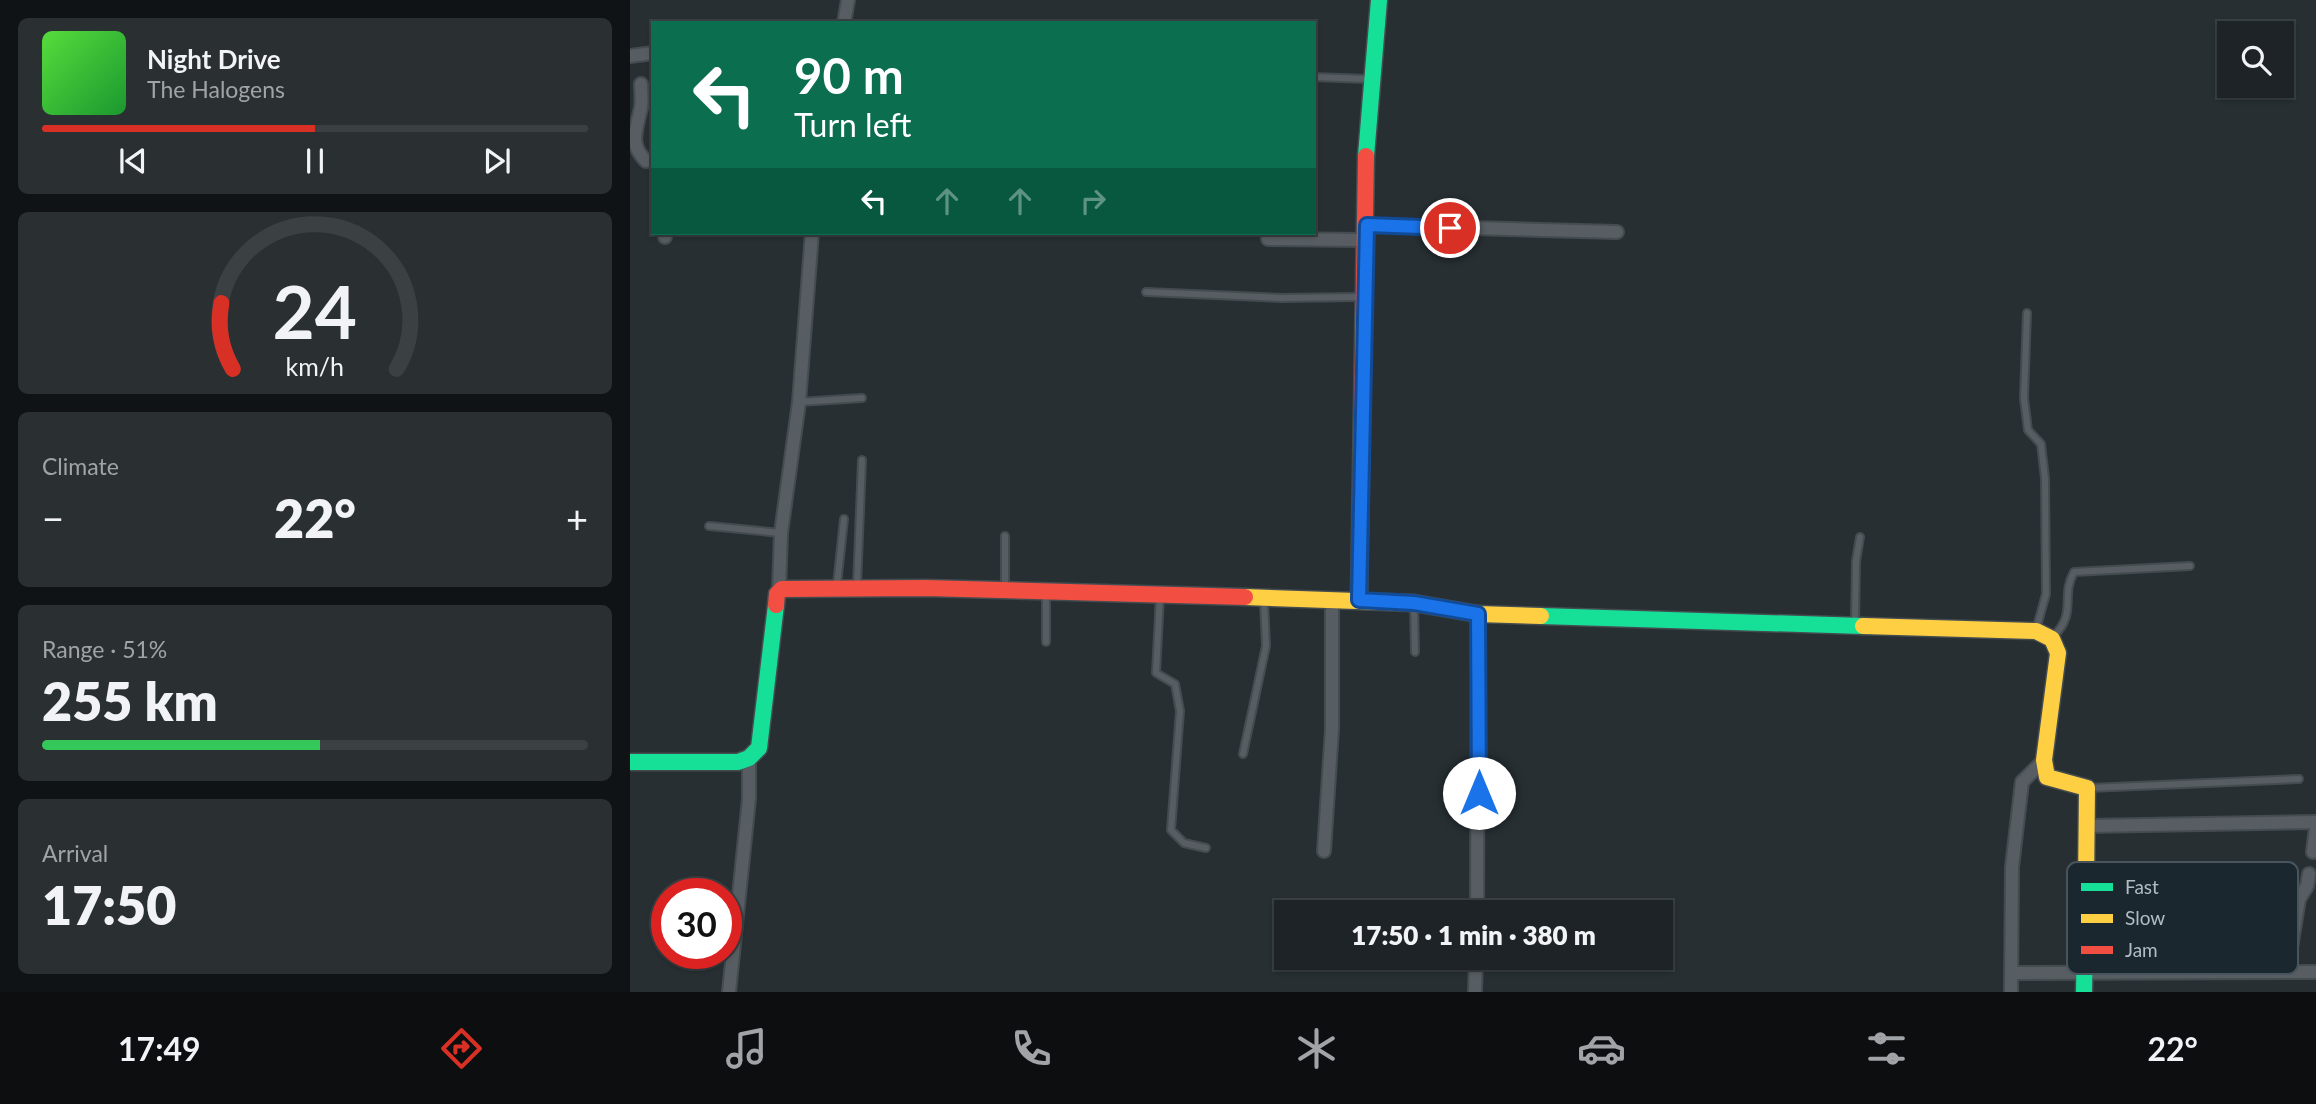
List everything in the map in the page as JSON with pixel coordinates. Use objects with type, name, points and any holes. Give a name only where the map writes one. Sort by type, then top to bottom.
[{"type":"street","points":[[844,21],[848,0]]},
{"type":"street","points":[[1359,600],[1366,124],[1379,0]]},
{"type":"street","points":[[630,56],[651,54]]},
{"type":"street","points":[[641,84],[641,108],[631,138],[634,150],[650,162]]},
{"type":"street","points":[[630,161],[650,162]]},
{"type":"street","points":[[1268,239],[1366,233],[1617,232]]},
{"type":"street","points":[[630,762],[738,762],[749,758],[760,748],[779,590],[781,533],[799,402],[812,235]]},
{"type":"street","points":[[779,590],[837,587],[1359,600],[1414,603],[1478,614],[2036,631],[2052,639],[2058,653],[2044,760],[2047,777],[2087,788],[2087,862]]},
{"type":"street","points":[[1324,851],[1332,729],[1332,600]]},
{"type":"street","points":[[1477,900],[1478,614]]},
{"type":"street","points":[[729,992],[749,799],[749,758]]},
{"type":"street","points":[[2011,992],[2012,867],[2022,782],[2044,760]]},
{"type":"street","points":[[2087,826],[2316,822]]},
{"type":"street","points":[[2313,852],[2316,828]]},
{"type":"street","points":[[2298,910],[2300,899],[2308,886],[2309,874]]},
{"type":"street","points":[[1475,992],[1476,970]]},
{"type":"street","points":[[2298,972],[2316,971]]},
{"type":"street","points":[[2012,973],[2067,974]]},
{"type":"street","points":[[2084,992],[2085,974]]},
{"type":"lane","points":[[1316,78],[1369,79]]},
{"type":"lane","points":[[1146,292],[1281,298],[1363,296]]},
{"type":"lane","points":[[2027,313],[2025,409],[2028,430],[2039,440],[2043,450],[2045,478],[2046,594],[2036,631]]},
{"type":"lane","points":[[799,402],[862,398]]},
{"type":"lane","points":[[857,588],[862,460]]},
{"type":"lane","points":[[837,587],[844,519]]},
{"type":"lane","points":[[709,526],[781,533]]},
{"type":"lane","points":[[1004,536],[1005,591]]},
{"type":"lane","points":[[1855,626],[1856,561],[1860,537]]},
{"type":"lane","points":[[2052,639],[2068,618],[2069,587],[2074,572],[2190,566]]},
{"type":"lane","points":[[1046,591],[1046,642]]},
{"type":"lane","points":[[1160,596],[1156,673],[1175,684],[1180,710],[1171,830],[1184,843],[1206,848]]},
{"type":"lane","points":[[1242,754],[1266,646],[1264,599]]},
{"type":"lane","points":[[1414,603],[1415,652]]},
{"type":"lane","points":[[2087,788],[2299,779]]},
{"type":"traffic: fast","points":[[1366,156],[1379,0]]},
{"type":"traffic: fast","points":[[630,762],[738,762],[749,758],[759,748],[776,605]]},
{"type":"traffic: fast","points":[[1541,616],[1863,626]]},
{"type":"traffic: fast","points":[[2084,974],[2084,992]]},
{"type":"traffic: slow","points":[[1245,597],[1414,603],[1478,614],[1541,616]]},
{"type":"traffic: slow","points":[[1863,626],[2036,631],[2052,639],[2058,653],[2044,760],[2047,777],[2087,788],[2086,862]]},
{"type":"traffic: jam","points":[[1359,600],[1366,156]]},
{"type":"traffic: jam","points":[[776,605],[777,594],[782,589],[926,588],[1245,597]]},
{"type":"route","points":[[1450,228],[1367,225],[1363,296],[1359,600],[1414,603],[1478,614],[1479,793]]}]
